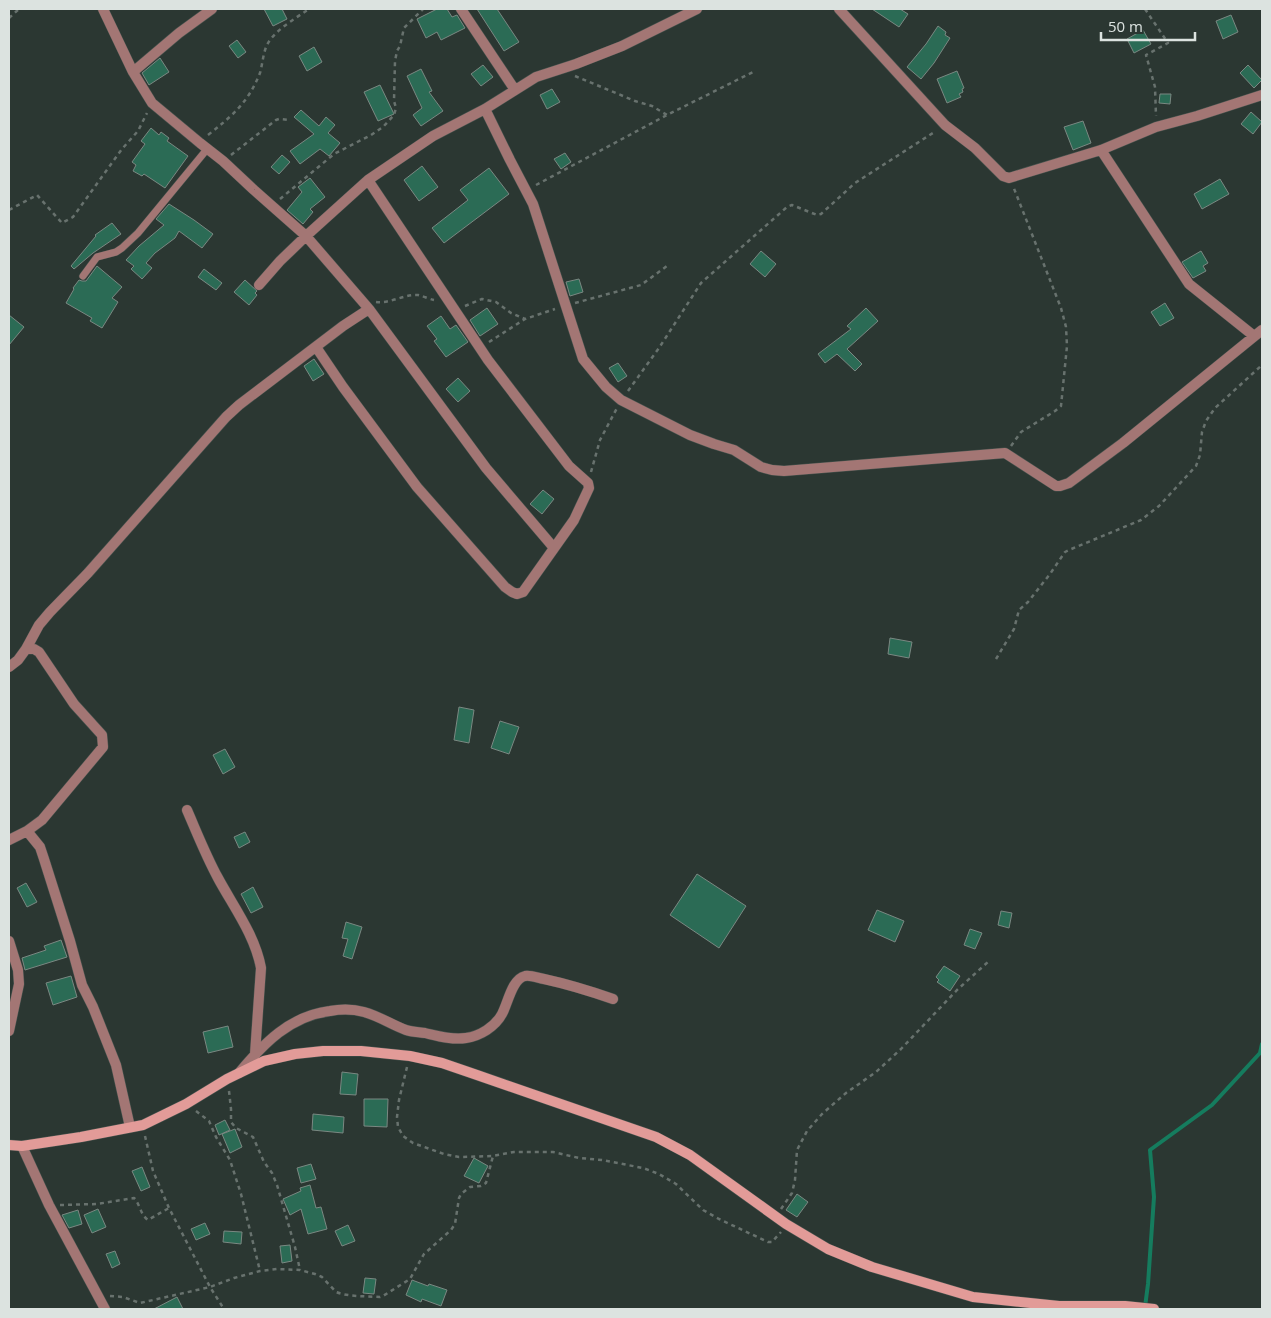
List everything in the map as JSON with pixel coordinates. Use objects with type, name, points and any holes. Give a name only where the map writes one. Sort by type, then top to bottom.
[{"type":"street","points":[[103,9],[133,72],[152,103],[223,161],[306,236],[369,309],[486,468],[554,548]]},
{"type":"street","points":[[133,72],[179,33],[212,9]]},
{"type":"street","points":[[461,9],[515,90]]},
{"type":"street","points":[[259,285],[280,261],[368,180],[434,136],[485,109],[536,77],[622,46],[697,9]]},
{"type":"street","points":[[839,9],[945,125],[975,148],[1003,176],[1009,178],[1101,150],[1156,127],[1262,95]]},
{"type":"street","points":[[485,109],[533,204],[583,359],[606,387],[621,400],[690,435],[734,450],[752,462],[772,470],[784,472],[1005,453],[1056,486],[1060,486],[1069,483],[1123,443],[1214,371],[1258,333],[1189,284],[1101,150]]},
{"type":"street","points":[[316,347],[343,387],[417,487],[512,592],[517,594],[523,592],[574,520],[589,488],[588,483],[570,466],[479,348],[368,180]]},
{"type":"street","points":[[9,667],[26,650],[44,618],[88,573],[226,417],[343,326],[369,309]]},
{"type":"street","points":[[9,840],[27,831],[42,820],[103,746],[102,735],[74,704],[39,652],[34,649],[26,650]]},
{"type":"street","points":[[187,810],[216,875],[248,932],[259,956],[261,968],[255,1054]]},
{"type":"street","points":[[27,831],[40,847],[82,985],[93,1007],[116,1066],[130,1127]]},
{"type":"street","points":[[9,941],[18,970],[19,984],[9,1031]]},
{"type":"street","points":[[238,1074],[255,1054],[278,1033],[297,1020],[317,1013],[343,1009],[364,1012],[407,1030],[450,1039],[460,1039],[474,1037],[490,1028],[502,1015],[515,984],[525,976],[588,990],[613,999]]},
{"type":"street","points":[[9,1145],[22,1146],[142,1125],[186,1104],[264,1061],[295,1054],[323,1050],[361,1051],[410,1056],[442,1063],[476,1074],[656,1137],[690,1155],[786,1224],[828,1249],[854,1260],[972,1298],[1059,1306],[1124,1306],[1154,1309]]},
{"type":"street","points":[[22,1146],[49,1205],[105,1309]]},
{"type":"lane","points":[[83,276],[97,257],[116,252],[138,233],[204,146]]},
{"type":"path","points":[[9,18],[18,9]]},
{"type":"path","points":[[204,146],[244,103],[260,73],[268,42],[280,29],[309,9]]},
{"type":"path","points":[[272,206],[334,154],[384,128],[394,115],[396,108],[394,100],[397,51],[404,28],[423,9]]},
{"type":"path","points":[[1145,9],[1168,43],[1146,55],[1155,87],[1156,127]]},
{"type":"path","points":[[560,69],[635,101],[652,106],[667,115]]},
{"type":"path","points":[[526,190],[667,115],[755,71]]},
{"type":"path","points":[[9,210],[37,195],[62,223],[73,217],[122,149],[138,131],[152,103]]},
{"type":"path","points":[[223,161],[276,120],[290,120]]},
{"type":"path","points":[[588,483],[600,440],[621,400],[659,348],[701,283],[787,207],[792,205],[817,215],[821,214],[855,183],[945,125]]},
{"type":"path","points":[[1005,453],[1022,432],[1061,406],[1067,346],[1066,327],[1061,308],[1009,178]]},
{"type":"path","points":[[479,348],[525,319],[641,285],[667,266]]},
{"type":"path","points":[[360,299],[382,303],[418,295],[459,308],[482,299],[496,302],[511,313],[525,319]]},
{"type":"path","points":[[996,659],[1014,629],[1019,610],[1028,602],[1065,552],[1141,520],[1159,506],[1196,466],[1200,455],[1202,432],[1206,421],[1215,408],[1262,365]]},
{"type":"path","points":[[776,1217],[792,1193],[797,1150],[807,1131],[822,1114],[846,1093],[876,1072],[901,1049],[957,990],[988,961]]},
{"type":"path","points":[[410,1056],[402,1085],[397,1117],[398,1127],[403,1136],[412,1142],[444,1154],[459,1157],[493,1156],[514,1152],[553,1152],[643,1168],[659,1174],[676,1184],[703,1210],[768,1242],[775,1240],[786,1224]]},
{"type":"path","points":[[227,1080],[231,1122],[236,1128],[253,1137],[264,1162],[272,1173],[295,1247],[300,1270]]},
{"type":"path","points":[[186,1104],[209,1121],[216,1138],[230,1160],[241,1194],[260,1271]]},
{"type":"path","points":[[142,1125],[153,1171],[169,1208],[210,1287],[224,1309]]},
{"type":"path","points":[[96,1292],[113,1297],[123,1297],[140,1303],[210,1287],[260,1271],[277,1269],[300,1270],[315,1274],[322,1277],[338,1294],[383,1296],[410,1278],[424,1254],[451,1230],[455,1224],[459,1198],[470,1187],[481,1186],[486,1183],[493,1156]]},
{"type":"path","points":[[49,1205],[97,1204],[134,1198],[142,1215],[148,1220],[169,1208]]},
{"type":"building","points":[[264,9],[282,9],[287,19],[273,26]]},
{"type":"building","points":[[437,9],[447,9],[452,17],[457,15],[465,28],[441,40],[437,32],[426,38],[417,19]]},
{"type":"building","points":[[477,9],[497,9],[519,42],[504,51]]},
{"type":"building","points":[[872,9],[900,9],[908,14],[899,27]]},
{"type":"building","points":[[1231,15],[1238,32],[1223,39],[1216,21]]},
{"type":"building","points":[[938,26],[950,38],[921,79],[907,67]]},
{"type":"building","points":[[1143,30],[1151,44],[1134,53],[1127,39]]},
{"type":"building","points":[[237,40],[246,52],[238,58],[229,46]]},
{"type":"building","points":[[314,47],[322,62],[307,71],[299,56]]},
{"type":"building","points":[[160,58],[169,72],[149,85],[142,73]]},
{"type":"building","points":[[483,65],[493,77],[481,86],[471,74]]},
{"type":"building","points":[[1248,65],[1262,80],[1254,88],[1240,73]]},
{"type":"building","points":[[421,69],[432,91],[429,92],[443,111],[421,126],[413,115],[422,108],[407,76]]},
{"type":"building","points":[[957,71],[964,88],[962,89],[963,92],[959,94],[961,97],[947,103],[937,79]]},
{"type":"building","points":[[380,85],[394,114],[378,121],[364,92]]},
{"type":"building","points":[[552,89],[560,102],[547,109],[540,95]]},
{"type":"building","points":[[1160,94],[1171,94],[1170,104],[1159,103]]},
{"type":"building","points":[[301,110],[319,126],[326,117],[335,125],[328,133],[340,143],[329,156],[320,149],[300,164],[290,151],[314,134],[294,117]]},
{"type":"building","points":[[1251,112],[1262,122],[1253,134],[1241,124]]},
{"type":"building","points":[[1083,121],[1091,143],[1073,150],[1064,127]]},
{"type":"building","points":[[151,128],[159,135],[161,132],[169,138],[167,141],[188,156],[165,188],[144,174],[142,176],[133,171],[136,165],[132,162],[145,144],[141,141]]},
{"type":"building","points":[[565,153],[571,162],[561,169],[554,159]]},
{"type":"building","points":[[282,155],[290,162],[279,174],[271,167]]},
{"type":"building","points":[[422,166],[438,187],[419,201],[404,180]]},
{"type":"building","points":[[489,168],[509,194],[444,243],[432,228],[468,200],[460,190]]},
{"type":"building","points":[[310,178],[325,197],[310,209],[313,212],[303,224],[287,210],[302,192],[298,187]]},
{"type":"building","points":[[1220,179],[1229,194],[1202,209],[1194,194]]},
{"type":"building","points":[[169,204],[213,234],[202,248],[179,231],[175,238],[155,253],[146,263],[152,268],[142,279],[131,269],[134,266],[126,260],[164,225],[156,219]]},
{"type":"building","points":[[112,223],[121,234],[74,269],[71,266],[95,235]]},
{"type":"building","points":[[761,251],[776,264],[765,277],[750,264]]},
{"type":"building","points":[[1201,251],[1208,263],[1203,266],[1206,271],[1193,278],[1182,262]]},
{"type":"building","points":[[97,266],[122,287],[112,298],[118,302],[102,328],[90,321],[92,318],[66,303],[79,280],[86,281]]},
{"type":"building","points":[[204,269],[222,283],[216,290],[198,277]]},
{"type":"building","points":[[579,279],[583,292],[570,296],[566,282]]},
{"type":"building","points":[[245,280],[257,291],[255,293],[257,295],[249,305],[234,292]]},
{"type":"building","points":[[1165,303],[1174,318],[1160,326],[1151,312]]},
{"type":"building","points":[[487,308],[498,324],[480,336],[470,320]]},
{"type":"building","points":[[866,308],[878,321],[847,349],[862,364],[855,371],[837,354],[825,363],[818,354],[851,329],[847,326]]},
{"type":"building","points":[[9,315],[24,327],[9,345]]},
{"type":"building","points":[[441,316],[450,329],[456,325],[468,342],[446,357],[434,341],[437,339],[427,326]]},
{"type":"building","points":[[314,359],[324,374],[313,381],[304,366]]},
{"type":"building","points":[[618,363],[627,376],[618,382],[609,368]]},
{"type":"building","points":[[458,378],[470,391],[458,402],[446,389]]},
{"type":"building","points":[[543,490],[554,499],[542,514],[530,504]]},
{"type":"building","points":[[890,638],[912,642],[909,658],[888,654]]},
{"type":"building","points":[[459,707],[474,710],[469,743],[454,740]]},
{"type":"building","points":[[500,721],[519,727],[509,754],[491,748]]},
{"type":"building","points":[[225,749],[235,767],[223,774],[213,755]]},
{"type":"building","points":[[245,832],[250,842],[239,848],[234,837]]},
{"type":"building","points":[[697,874],[746,906],[719,948],[670,915]]},
{"type":"building","points":[[26,883],[37,902],[27,907],[17,888]]},
{"type":"building","points":[[253,887],[263,907],[251,913],[241,894]]},
{"type":"building","points":[[877,910],[904,921],[895,942],[868,930]]},
{"type":"building","points":[[1001,911],[1012,913],[1009,928],[998,925]]},
{"type":"building","points":[[346,922],[362,927],[352,959],[343,956],[348,939],[342,938]]},
{"type":"building","points":[[970,929],[982,933],[975,949],[964,945]]},
{"type":"building","points":[[61,940],[67,957],[25,970],[22,958],[46,950],[44,946]]},
{"type":"building","points":[[944,966],[960,976],[950,991],[937,982],[939,980],[936,977]]},
{"type":"building","points":[[71,976],[77,997],[53,1005],[46,983]]},
{"type":"building","points":[[228,1026],[233,1047],[208,1053],[203,1032]]},
{"type":"building","points":[[342,1072],[358,1074],[356,1095],[340,1094]]},
{"type":"building","points":[[364,1099],[388,1099],[387,1127],[364,1126]]},
{"type":"building","points":[[313,1114],[344,1117],[343,1133],[312,1130]]},
{"type":"building","points":[[225,1120],[230,1130],[219,1135],[215,1125]]},
{"type":"building","points":[[235,1129],[242,1147],[230,1153],[222,1134]]},
{"type":"building","points":[[474,1158],[488,1166],[479,1183],[464,1176]]},
{"type":"building","points":[[311,1164],[316,1179],[301,1183],[297,1168]]},
{"type":"building","points":[[142,1167],[150,1187],[141,1191],[132,1171]]},
{"type":"building","points":[[310,1185],[316,1208],[321,1207],[327,1229],[308,1234],[301,1209],[290,1215],[283,1199],[301,1191],[300,1188]]},
{"type":"building","points":[[797,1194],[808,1202],[797,1217],[786,1210]]},
{"type":"building","points":[[98,1209],[106,1227],[92,1233],[84,1215]]},
{"type":"building","points":[[78,1210],[82,1224],[69,1228],[62,1215]]},
{"type":"building","points":[[205,1223],[210,1234],[196,1240],[191,1229]]},
{"type":"building","points":[[348,1225],[355,1241],[342,1246],[335,1231]]},
{"type":"building","points":[[224,1231],[242,1232],[241,1244],[223,1242]]},
{"type":"building","points":[[290,1245],[292,1261],[282,1263],[280,1246]]},
{"type":"building","points":[[115,1251],[120,1264],[112,1268],[106,1254]]},
{"type":"building","points":[[365,1278],[376,1279],[374,1294],[363,1293]]},
{"type":"building","points":[[412,1280],[447,1290],[441,1306],[422,1299],[421,1302],[406,1295]]},
{"type":"building","points":[[177,1297],[183,1309],[154,1309]]},
{"type":"waterway","points":[[1145,1307],[1154,1197],[1150,1150],[1212,1105],[1260,1053],[1262,1044]]}]
